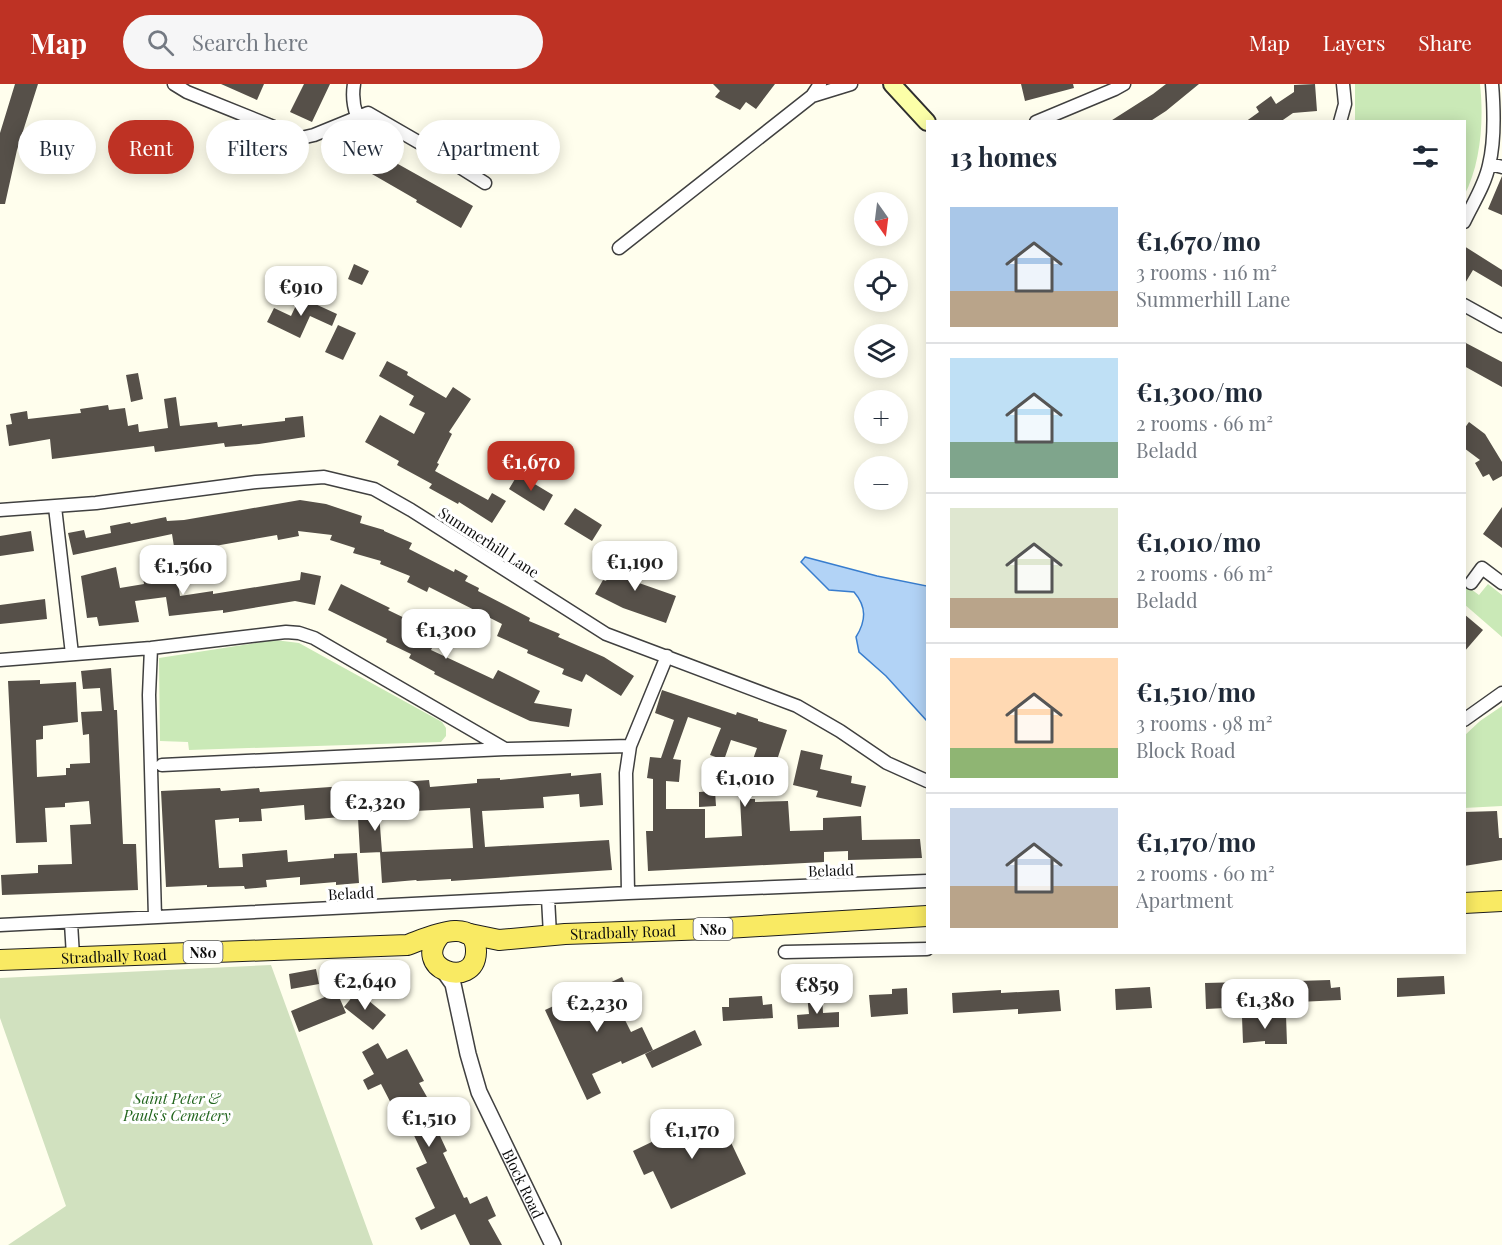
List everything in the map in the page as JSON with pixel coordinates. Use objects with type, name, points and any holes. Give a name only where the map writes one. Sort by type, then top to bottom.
[{"type":"main road","points":[[892,84],[926,121]]},
{"type":"main road","points":[[1466,903],[1502,901]]},
{"type":"main road","name":"Stradbally Road","points":[[465,933],[499,940],[550,935],[710,929],[926,916]]},
{"type":"main road","name":"N80","points":[[441,934],[449,930],[465,933]]},
{"type":"main road","points":[[452,969],[476,955],[476,946],[472,938],[465,933]]},
{"type":"main road","points":[[441,934],[435,940],[432,948],[452,969]]},
{"type":"main road","name":"Stradbally Road","points":[[0,960],[407,945],[441,934]]},
{"type":"main road","points":[[452,969],[499,940]]},
{"type":"main road","name":"Stradbally Road","points":[[407,945],[452,969]]},
{"type":"street","points":[[174,84],[302,138],[368,113],[380,118],[485,183]]},
{"type":"street","points":[[354,84],[352,93],[357,116]]},
{"type":"street","points":[[619,248],[812,96],[820,84]]},
{"type":"street","points":[[812,96],[851,84]]},
{"type":"street","points":[[1041,120],[1124,84]]},
{"type":"street","points":[[1340,120],[1344,104],[1343,84]]},
{"type":"street","points":[[1466,218],[1496,166],[1492,84]]},
{"type":"street","points":[[1466,306],[1502,326]]},
{"type":"street","name":"Summerhill Lane","points":[[0,510],[55,507],[256,482],[324,477],[374,489],[411,510],[606,634],[797,706],[840,730],[887,763],[926,781]]},
{"type":"street","points":[[55,507],[72,654]]},
{"type":"street","points":[[1471,583],[1482,568],[1502,583]]},
{"type":"street","points":[[0,660],[151,648],[286,632],[299,633],[314,639],[505,749]]},
{"type":"street","points":[[151,648],[149,694],[155,917]]},
{"type":"street","points":[[628,893],[626,773],[630,746],[667,656]]},
{"type":"street","points":[[1466,719],[1502,693]]},
{"type":"street","points":[[162,765],[505,749],[630,746]]},
{"type":"street","name":"Beladd","points":[[0,925],[628,893],[926,881]]},
{"type":"street","points":[[548,898],[550,935]]},
{"type":"street","points":[[71,923],[73,956]]},
{"type":"street","points":[[785,952],[926,949]]},
{"type":"street","name":"Block Road","points":[[452,969],[468,1054],[480,1092],[553,1245]]},
{"type":"green space","points":[[1355,84],[1480,84],[1482,112],[1480,142],[1478,156],[1466,192],[1466,120],[1355,120]]},
{"type":"green space","points":[[1488,584],[1502,595],[1502,637],[1466,606],[1466,585],[1479,595]]},
{"type":"green space","points":[[275,640],[299,643],[442,722],[446,728],[446,736],[441,742],[189,750],[188,742],[160,741],[159,658]]},
{"type":"green space","points":[[1502,706],[1502,806],[1466,808],[1466,734]]},
{"type":"green space","name":"Saint Peter & Pauls's Cemetery","points":[[271,965],[373,1245],[8,1245],[66,1206],[0,1018],[0,978]]},
{"type":"water","points":[[805,557],[877,576],[926,586],[926,720],[886,676],[859,652],[856,637],[864,614],[861,603],[854,592],[829,590],[801,562]]},
{"type":"building","points":[[15,84],[38,84],[27,120],[18,120],[18,147],[5,204],[0,204],[0,133]]},
{"type":"building","points":[[221,84],[264,84],[257,100]]},
{"type":"building","points":[[304,84],[330,84],[312,122],[290,112]]},
{"type":"building","points":[[713,84],[775,84],[756,109],[746,102],[740,110],[715,97],[720,91]]},
{"type":"building","points":[[1021,84],[1073,84],[1074,88],[1025,101]]},
{"type":"building","points":[[1166,84],[1199,84],[1152,120],[1112,120]]},
{"type":"building","points":[[1315,84],[1317,111],[1293,113],[1283,120],[1248,120],[1259,112],[1256,107],[1271,96],[1276,104],[1294,92],[1294,85]]},
{"type":"building","points":[[404,167],[473,206],[461,228],[416,202],[417,200],[372,174],[404,174]]},
{"type":"building","points":[[1502,176],[1502,215],[1488,209]]},
{"type":"building","points":[[1466,247],[1502,270],[1502,287],[1473,270],[1466,282]]},
{"type":"building","points":[[354,264],[369,271],[362,285],[348,279]]},
{"type":"building","points":[[300,297],[337,314],[332,326],[310,316],[300,338],[267,322],[274,308],[291,316]]},
{"type":"building","points":[[338,325],[356,333],[343,360],[325,352]]},
{"type":"building","points":[[1466,343],[1502,362],[1502,387],[1466,367]]},
{"type":"building","points":[[387,361],[408,372],[407,375],[446,398],[453,387],[471,399],[449,432],[452,434],[435,471],[488,500],[492,493],[506,501],[492,523],[459,502],[458,504],[429,488],[432,484],[397,465],[399,461],[365,442],[380,415],[414,434],[425,413],[409,405],[414,396],[379,376]]},
{"type":"building","points":[[138,373],[143,399],[131,402],[126,375]]},
{"type":"building","points":[[176,397],[180,426],[217,422],[218,427],[242,424],[242,426],[285,421],[285,418],[303,416],[305,437],[259,444],[225,447],[224,443],[155,452],[154,446],[52,459],[50,439],[9,446],[6,425],[12,424],[10,414],[27,411],[28,419],[81,413],[80,409],[108,405],[109,410],[125,408],[128,426],[138,424],[139,432],[168,428],[164,399]]},
{"type":"building","points":[[1469,422],[1485,434],[1502,462],[1502,476],[1493,481],[1489,474],[1483,477],[1475,463],[1480,460],[1466,450],[1466,426]]},
{"type":"building","points":[[518,474],[553,495],[544,511],[509,489]]},
{"type":"building","points":[[300,500],[326,504],[362,516],[360,523],[384,530],[412,543],[409,549],[454,572],[455,569],[468,576],[465,581],[479,588],[478,591],[530,618],[529,621],[560,634],[558,637],[604,657],[634,676],[621,696],[586,674],[582,682],[562,674],[564,669],[527,653],[528,650],[497,636],[502,624],[429,587],[427,592],[407,582],[410,576],[380,564],[381,561],[353,553],[355,548],[330,540],[332,535],[298,531],[299,536],[278,540],[277,535],[175,553],[172,534],[73,555],[68,533],[84,530],[86,538],[111,533],[110,526],[130,522],[131,524],[166,517],[167,521],[184,520]]},
{"type":"building","points":[[1502,507],[1502,548],[1483,534]]},
{"type":"building","points":[[575,508],[602,525],[592,541],[564,524]]},
{"type":"building","points":[[31,531],[34,551],[0,556],[0,536]]},
{"type":"building","points":[[619,555],[646,568],[639,583],[676,596],[666,623],[623,608],[595,594],[603,580],[606,581]]},
{"type":"building","points":[[116,567],[120,588],[144,584],[142,572],[173,568],[180,596],[213,591],[213,594],[300,580],[301,572],[321,576],[315,605],[295,601],[223,613],[223,610],[169,616],[166,597],[135,601],[139,622],[99,626],[97,617],[87,618],[81,576]]},
{"type":"building","points":[[341,584],[417,624],[412,633],[434,644],[431,650],[493,679],[498,670],[540,691],[534,703],[572,709],[569,727],[530,721],[496,705],[434,674],[435,672],[409,658],[411,654],[386,642],[387,639],[328,610]]},
{"type":"building","points":[[45,599],[47,619],[0,624],[0,605]]},
{"type":"building","points":[[1466,616],[1483,630],[1466,650]]},
{"type":"building","points":[[111,668],[114,710],[117,710],[123,844],[136,844],[138,890],[2,895],[1,875],[38,873],[38,865],[72,864],[70,825],[91,824],[89,801],[65,803],[65,807],[45,808],[47,842],[16,843],[8,681],[40,680],[40,684],[76,682],[78,722],[43,726],[43,739],[36,740],[37,777],[66,775],[66,768],[70,768],[70,764],[90,763],[89,734],[83,735],[81,712],[102,711],[100,688],[83,689],[81,671]]},
{"type":"building","points":[[662,690],[736,715],[737,712],[787,730],[774,769],[752,762],[757,748],[731,740],[724,760],[710,755],[721,728],[688,717],[673,759],[681,760],[679,782],[666,781],[666,809],[705,809],[705,838],[742,836],[740,799],[755,799],[755,802],[788,801],[790,831],[823,830],[823,818],[861,816],[862,840],[920,839],[922,858],[848,860],[848,851],[824,852],[824,862],[648,871],[646,831],[653,831],[653,779],[647,778],[650,757],[661,758],[674,720],[655,713]]},
{"type":"building","points":[[801,750],[823,755],[820,769],[852,776],[851,783],[866,786],[861,807],[816,797],[818,791],[793,785]]},
{"type":"building","points":[[571,773],[571,776],[601,773],[603,805],[580,807],[579,794],[543,797],[544,808],[482,811],[485,847],[609,840],[612,870],[451,881],[451,879],[416,880],[382,883],[380,852],[360,853],[358,818],[305,820],[304,805],[261,809],[262,821],[239,822],[239,818],[215,820],[219,868],[243,867],[242,854],[287,850],[288,862],[334,858],[334,854],[357,853],[359,883],[300,885],[300,877],[266,880],[267,887],[245,889],[244,886],[207,887],[207,885],[166,887],[161,791],[220,788],[221,791],[259,788],[260,792],[429,780],[430,787],[477,783],[477,779],[500,778],[500,780]],"holes":[[[470,808],[473,848],[382,852],[379,813]]]},
{"type":"building","points":[[715,791],[716,806],[699,807],[699,792]]},
{"type":"building","points":[[1497,811],[1499,838],[1502,838],[1502,860],[1466,866],[1466,812]]},
{"type":"building","points":[[316,969],[319,984],[291,989],[289,974]]},
{"type":"building","points":[[1444,976],[1445,994],[1397,997],[1397,978]]},
{"type":"building","points":[[622,977],[633,1001],[619,1008],[631,1032],[642,1027],[653,1050],[592,1074],[601,1093],[587,1100],[545,1010],[562,1002],[563,1005]]},
{"type":"building","points":[[1330,980],[1331,988],[1340,987],[1341,1000],[1298,1002],[1297,981]]},
{"type":"building","points":[[1244,982],[1245,1007],[1206,1009],[1205,983]]},
{"type":"building","points":[[1150,987],[1152,1008],[1116,1010],[1115,989]]},
{"type":"building","points":[[907,988],[908,1014],[871,1017],[869,995],[892,994],[892,989]]},
{"type":"building","points":[[1001,990],[1001,993],[1059,990],[1061,1011],[1018,1014],[1018,1009],[953,1013],[952,993]]},
{"type":"building","points":[[357,991],[386,1015],[373,1030],[344,1007]]},
{"type":"building","points":[[337,992],[346,1013],[299,1032],[291,1011]]},
{"type":"building","points":[[822,994],[823,1013],[839,1012],[839,1027],[798,1029],[797,1015],[809,1014],[807,995]]},
{"type":"building","points":[[762,996],[763,1005],[772,1004],[773,1018],[723,1021],[722,1007],[729,1007],[729,998]]},
{"type":"building","points":[[1286,1015],[1287,1044],[1265,1044],[1265,1041],[1243,1043],[1242,1017]]},
{"type":"building","points":[[695,1030],[702,1045],[652,1068],[645,1054]]},
{"type":"building","points":[[378,1043],[387,1059],[407,1049],[424,1081],[419,1083],[427,1097],[423,1099],[447,1151],[443,1153],[464,1198],[467,1197],[470,1204],[487,1196],[496,1216],[488,1220],[502,1245],[470,1245],[455,1214],[421,1230],[415,1218],[435,1208],[416,1168],[427,1163],[402,1110],[396,1113],[381,1084],[368,1090],[363,1080],[374,1074],[362,1052]]},
{"type":"building","points":[[716,1111],[746,1174],[671,1209],[653,1171],[644,1175],[633,1151]]}]
